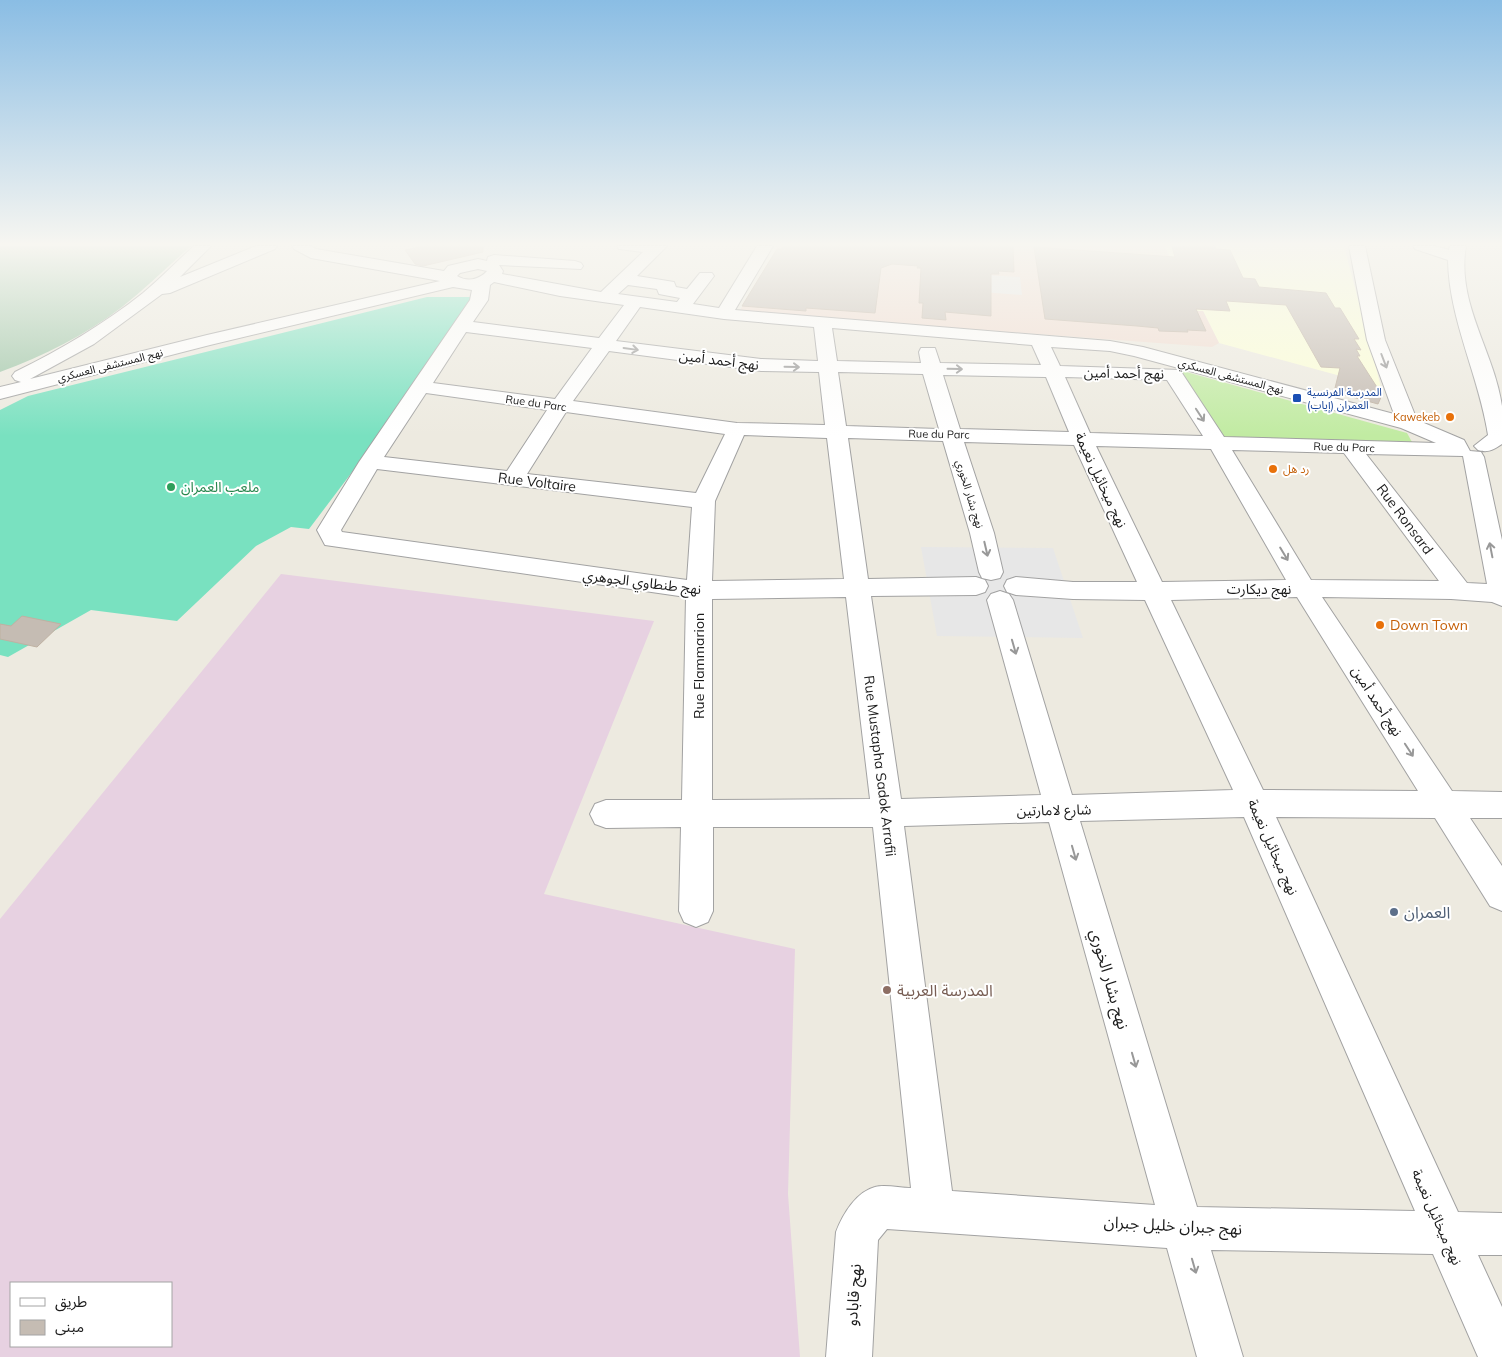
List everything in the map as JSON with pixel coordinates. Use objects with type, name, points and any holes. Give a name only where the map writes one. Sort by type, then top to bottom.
[{"type":"street","points":[[0,386],[86,342],[131,309]]},
{"type":"street","name":"نهج المستشفى العسكري","points":[[0,393],[332,309]]},
{"type":"street","points":[[370,462],[473,309]]},
{"type":"street","points":[[513,479],[560,407],[630,309]]},
{"type":"street","name":"نهج المستشفى العسكري","points":[[709,309],[724,314],[1039,339],[1136,351],[1408,424],[1478,450]]},
{"type":"street","points":[[724,314],[727,309]]},
{"type":"street","points":[[1370,309],[1376,340],[1408,424]]},
{"type":"street","points":[[1465,309],[1470,338],[1493,376],[1498,435],[1496,439],[1478,450],[1501,595]]},
{"type":"street","name":"Rue Mustapha Sadok Arrafii","points":[[822,322],[826,366],[837,431],[887,813],[934,1211]]},
{"type":"street","name":"نهج أحمد أمين","points":[[461,326],[761,365],[1173,374],[1218,442],[1304,589],[1502,895]]},
{"type":"street","name":"نهج بشار الخوري","points":[[924,329],[931,368],[982,533],[1220,1357]]},
{"type":"street","name":"نهج ميخائيل نعيمة","points":[[1039,339],[1081,437],[1254,803],[1444,1233],[1502,1357]]},
{"type":"street","name":"Rue du Parc","points":[[421,387],[560,407],[737,429],[1081,437],[1478,450]]},
{"type":"street","name":"Rue Flammarion","points":[[696,911],[699,590],[704,501],[737,429]]},
{"type":"street","name":"Rue Ronsard","points":[[1350,447],[1460,591]]},
{"type":"street","name":"Rue Voltaire","points":[[370,462],[704,501]]},
{"type":"street","name":"نهج طنطاوي الجوهري","points":[[370,462],[329,530],[333,539],[699,590],[857,586],[996,586]]},
{"type":"street","name":"نهج ديكارت","points":[[996,586],[1091,592],[1304,589],[1460,591],[1501,595]]},
{"type":"street","name":"شارع لامارتين","points":[[606,814],[887,813],[1061,810],[1254,803],[1502,805]]},
{"type":"street","name":"نهج جبران خليل جبران","points":[[858,1232],[877,1207],[1182,1228],[1502,1234]]},
{"type":"street","name":"نهج قابادو","points":[[849,1357],[858,1232]]},
{"type":"shaded area","points":[[0,309],[119,309],[79,336],[48,352],[0,372]]},
{"type":"shaded area","points":[[741,309],[1194,309],[1203,311],[1219,343],[1212,347],[739,312]]},
{"type":"shaded area","points":[[1194,309],[1361,309],[1381,387],[1219,343],[1203,311]]},
{"type":"shaded area","points":[[921,547],[1053,548],[1083,638],[937,636]]},
{"type":"shaded area","points":[[281,574],[654,621],[544,894],[795,949],[788,1194],[800,1357],[0,1357],[0,919]]},
{"type":"green space","name":"ملعب العمران","points":[[377,309],[465,309],[371,447],[309,529],[291,527],[256,546],[177,621],[91,610],[8,657],[0,655],[0,410],[28,396]]},
{"type":"green space","points":[[1179,370],[1407,433],[1412,442],[1225,438]]},
{"type":"building","points":[[785,309],[806,309],[806,311]]},
{"type":"building","points":[[824,309],[875,309],[875,313]]},
{"type":"building","points":[[923,309],[991,309],[991,316],[945,312],[946,320],[922,318]]},
{"type":"building","points":[[1044,309],[1196,309],[1206,331],[1159,331],[1158,328],[1045,319]]},
{"type":"building","points":[[1202,309],[1229,309],[1230,311]]},
{"type":"building","points":[[1288,309],[1341,309],[1359,339],[1354,339],[1361,350],[1356,349],[1360,356],[1357,356],[1382,395],[1378,404],[1334,392],[1340,368],[1321,367]]},
{"type":"building","points":[[22,616],[61,624],[37,647],[0,639],[0,624],[11,626]]},
{"type":"place","name":"المدرسة الفرنسية العمران (إياب)","points":[[1297,398]]},
{"type":"place","name":"Kawekeb","points":[[1450,417]]},
{"type":"place","name":"رد هل","points":[[1273,469]]},
{"type":"place","name":"ملعب العمران","points":[[171,487]]},
{"type":"place","name":"Down Town","points":[[1380,625]]},
{"type":"place","name":"العمران","points":[[1394,912]]},
{"type":"place","name":"المدرسة العربية","points":[[887,990]]}]
